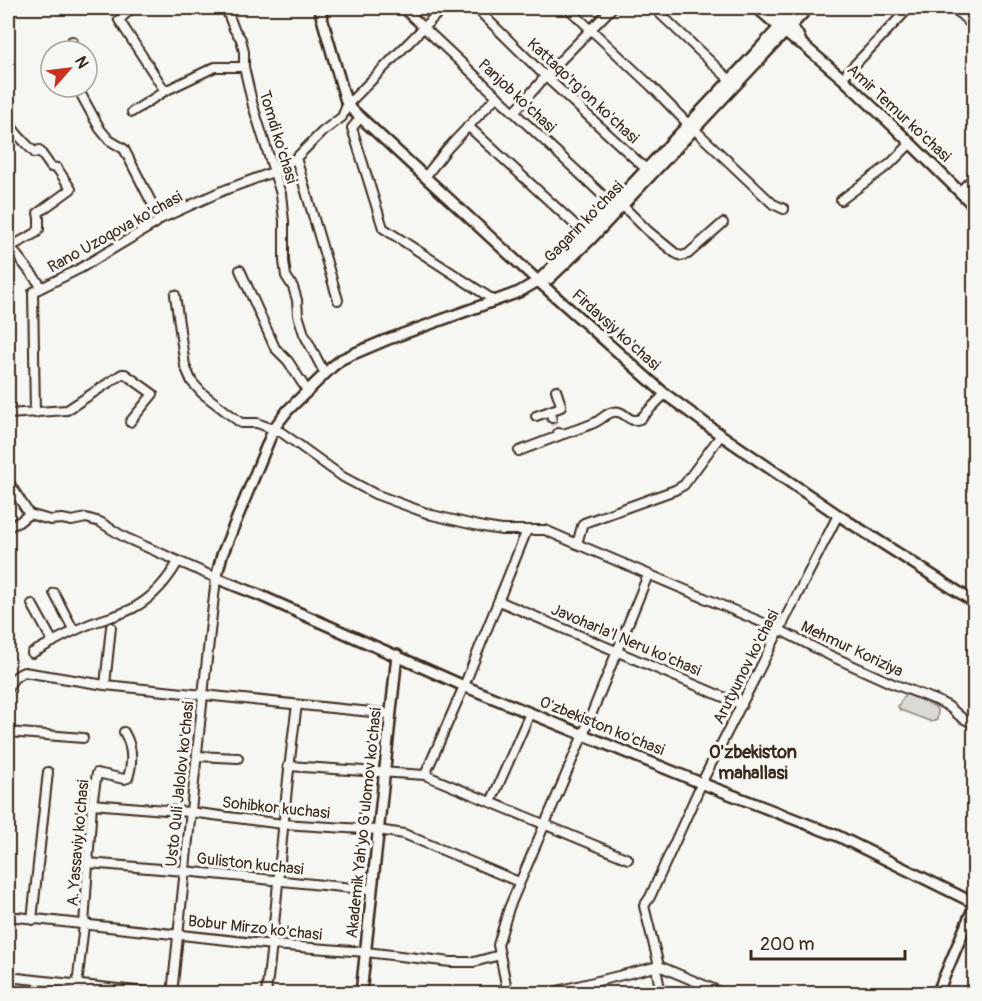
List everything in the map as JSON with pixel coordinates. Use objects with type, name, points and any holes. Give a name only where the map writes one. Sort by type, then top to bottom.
[{"type":"main road","points":[[319,8],[347,105]]},
{"type":"main road","name":"Amir Temur ko'chasi","points":[[758,8],[784,27]]},
{"type":"main road","name":"Amir Temur ko'chasi","points":[[769,8],[794,40],[802,44],[842,78],[975,206]]},
{"type":"main road","name":"Gagarin ko'chasi","points":[[538,281],[549,279],[591,239],[784,27],[797,8]]},
{"type":"main road","name":"Gagarin ko'chasi","points":[[538,281],[691,127],[730,80],[784,27],[808,8]]},
{"type":"main road","name":"Firdavsiy ko'chasi","points":[[347,105],[665,394],[720,435],[838,515],[975,602]]},
{"type":"main road","points":[[216,578],[222,555],[274,428],[288,410],[325,374],[342,359],[352,354],[519,292],[538,281]]},
{"type":"main road","name":"O'zbekiston ko'chasi","points":[[216,578],[464,686],[701,783],[838,836],[975,905]]},
{"type":"main road","name":"Akademik Yah'yo G'ulomov ko'chasi","points":[[361,993],[396,655]]},
{"type":"main road","points":[[937,993],[975,905]]},
{"type":"street","points":[[132,8],[119,20],[165,91]]},
{"type":"street","name":"Tomdi ko'chasi","points":[[226,8],[234,29],[241,39],[244,67],[253,106],[281,194],[286,276],[293,287],[304,334],[325,374]]},
{"type":"street","name":"Panjob ko'chasi","points":[[403,8],[612,204]]},
{"type":"street","name":"Rano Uzoqova ko'chasi","points":[[42,287],[101,256],[160,219],[222,191],[273,172],[296,158],[322,132],[342,117],[347,105],[443,8]]},
{"type":"street","name":"Kattaqo'rg'on ko'chasi","points":[[476,8],[646,170]]},
{"type":"street","points":[[568,8],[773,204],[783,209]]},
{"type":"street","points":[[514,112],[612,8]]},
{"type":"street","points":[[654,8],[730,80]]},
{"type":"street","points":[[842,78],[909,8]]},
{"type":"street","points":[[954,8],[975,27]]},
{"type":"street","points":[[132,111],[165,91],[215,67],[244,67]]},
{"type":"street","points":[[425,177],[447,149],[497,96]]},
{"type":"street","points":[[84,99],[100,129],[109,140],[124,149],[160,219]]},
{"type":"street","points":[[8,117],[9,125],[22,140],[35,153],[39,150],[51,166],[57,168],[71,189],[38,213],[39,230],[36,233],[9,245],[42,287],[33,292],[35,413]]},
{"type":"street","points":[[361,117],[352,128],[383,228],[495,301]]},
{"type":"street","points":[[468,126],[585,234]]},
{"type":"street","points":[[841,200],[890,164],[910,144]]},
{"type":"street","points":[[296,158],[338,300]]},
{"type":"street","points":[[959,192],[975,177]]},
{"type":"street","points":[[622,205],[648,231],[681,256],[688,254],[723,223]]},
{"type":"street","points":[[240,270],[275,348],[288,361],[308,392]]},
{"type":"street","points":[[175,295],[185,366],[192,382],[202,393],[241,423],[258,423],[274,428]]},
{"type":"street","points":[[8,414],[67,410],[125,374],[153,394],[130,422]]},
{"type":"street","points":[[536,416],[551,414],[561,407],[556,390]]},
{"type":"street","points":[[519,451],[596,422],[611,412],[621,413],[635,421],[665,394]]},
{"type":"street","name":"Mehmur Koriziya","points":[[274,428],[343,477],[375,494],[432,515],[483,527],[502,530],[545,530],[780,630],[870,674],[936,700],[975,724]]},
{"type":"street","points":[[577,544],[582,526],[589,521],[684,485],[720,435]]},
{"type":"street","points":[[8,481],[29,514],[50,520],[72,521],[86,518],[99,522],[124,537],[216,578]]},
{"type":"street","points":[[8,527],[29,514]]},
{"type":"street","name":"Arutyunov ko'chasi","points":[[661,993],[658,966],[644,906],[701,783],[838,515]]},
{"type":"street","points":[[425,775],[527,530]]},
{"type":"street","points":[[32,653],[74,631],[136,606],[162,585],[178,562]]},
{"type":"street","points":[[508,993],[499,940],[509,908],[648,575]]},
{"type":"street","name":"Usto Quli Jalolov ko'chasi","points":[[172,993],[216,578]]},
{"type":"street","points":[[54,593],[74,631]]},
{"type":"street","name":"Javoharla'l Neru ko'chasi","points":[[499,601],[742,705]]},
{"type":"street","points":[[32,604],[53,642]]},
{"type":"street","points":[[105,685],[111,627]]},
{"type":"street","points":[[8,689],[10,682],[24,672],[105,685],[391,714]]},
{"type":"street","points":[[266,993],[273,945],[288,766],[297,705]]},
{"type":"street","points":[[491,802],[530,712]]},
{"type":"street","points":[[8,732],[83,738]]},
{"type":"street","name":"A. Yassaviy ko'chasi","points":[[76,989],[84,925],[92,804],[97,773],[128,778],[132,753],[130,742],[124,732]]},
{"type":"street","points":[[197,756],[238,758]]},
{"type":"street","points":[[288,766],[425,775],[628,859]]},
{"type":"street","points":[[32,920],[48,772]]},
{"type":"street","name":"Sohibkor kuchasi","points":[[92,804],[404,834],[519,882]]},
{"type":"street","name":"Guliston kuchasi","points":[[88,863],[372,890]]},
{"type":"street","name":"Bobur Mirzo ko'chasi","points":[[8,916],[452,962],[474,962],[500,955]]},
{"type":"street","points":[[545,993],[658,966],[725,993]]},
{"type":"street","points":[[8,977],[76,989],[164,993]]},
{"type":"shaded area","points":[[907,694],[934,706],[938,711],[937,720],[932,722],[900,710],[898,707]]},
{"type":"tunnel","points":[[552,418],[558,433]]},
{"type":"district","name":"O'zbekiston mahallasi","points":[[753,762]]}]
